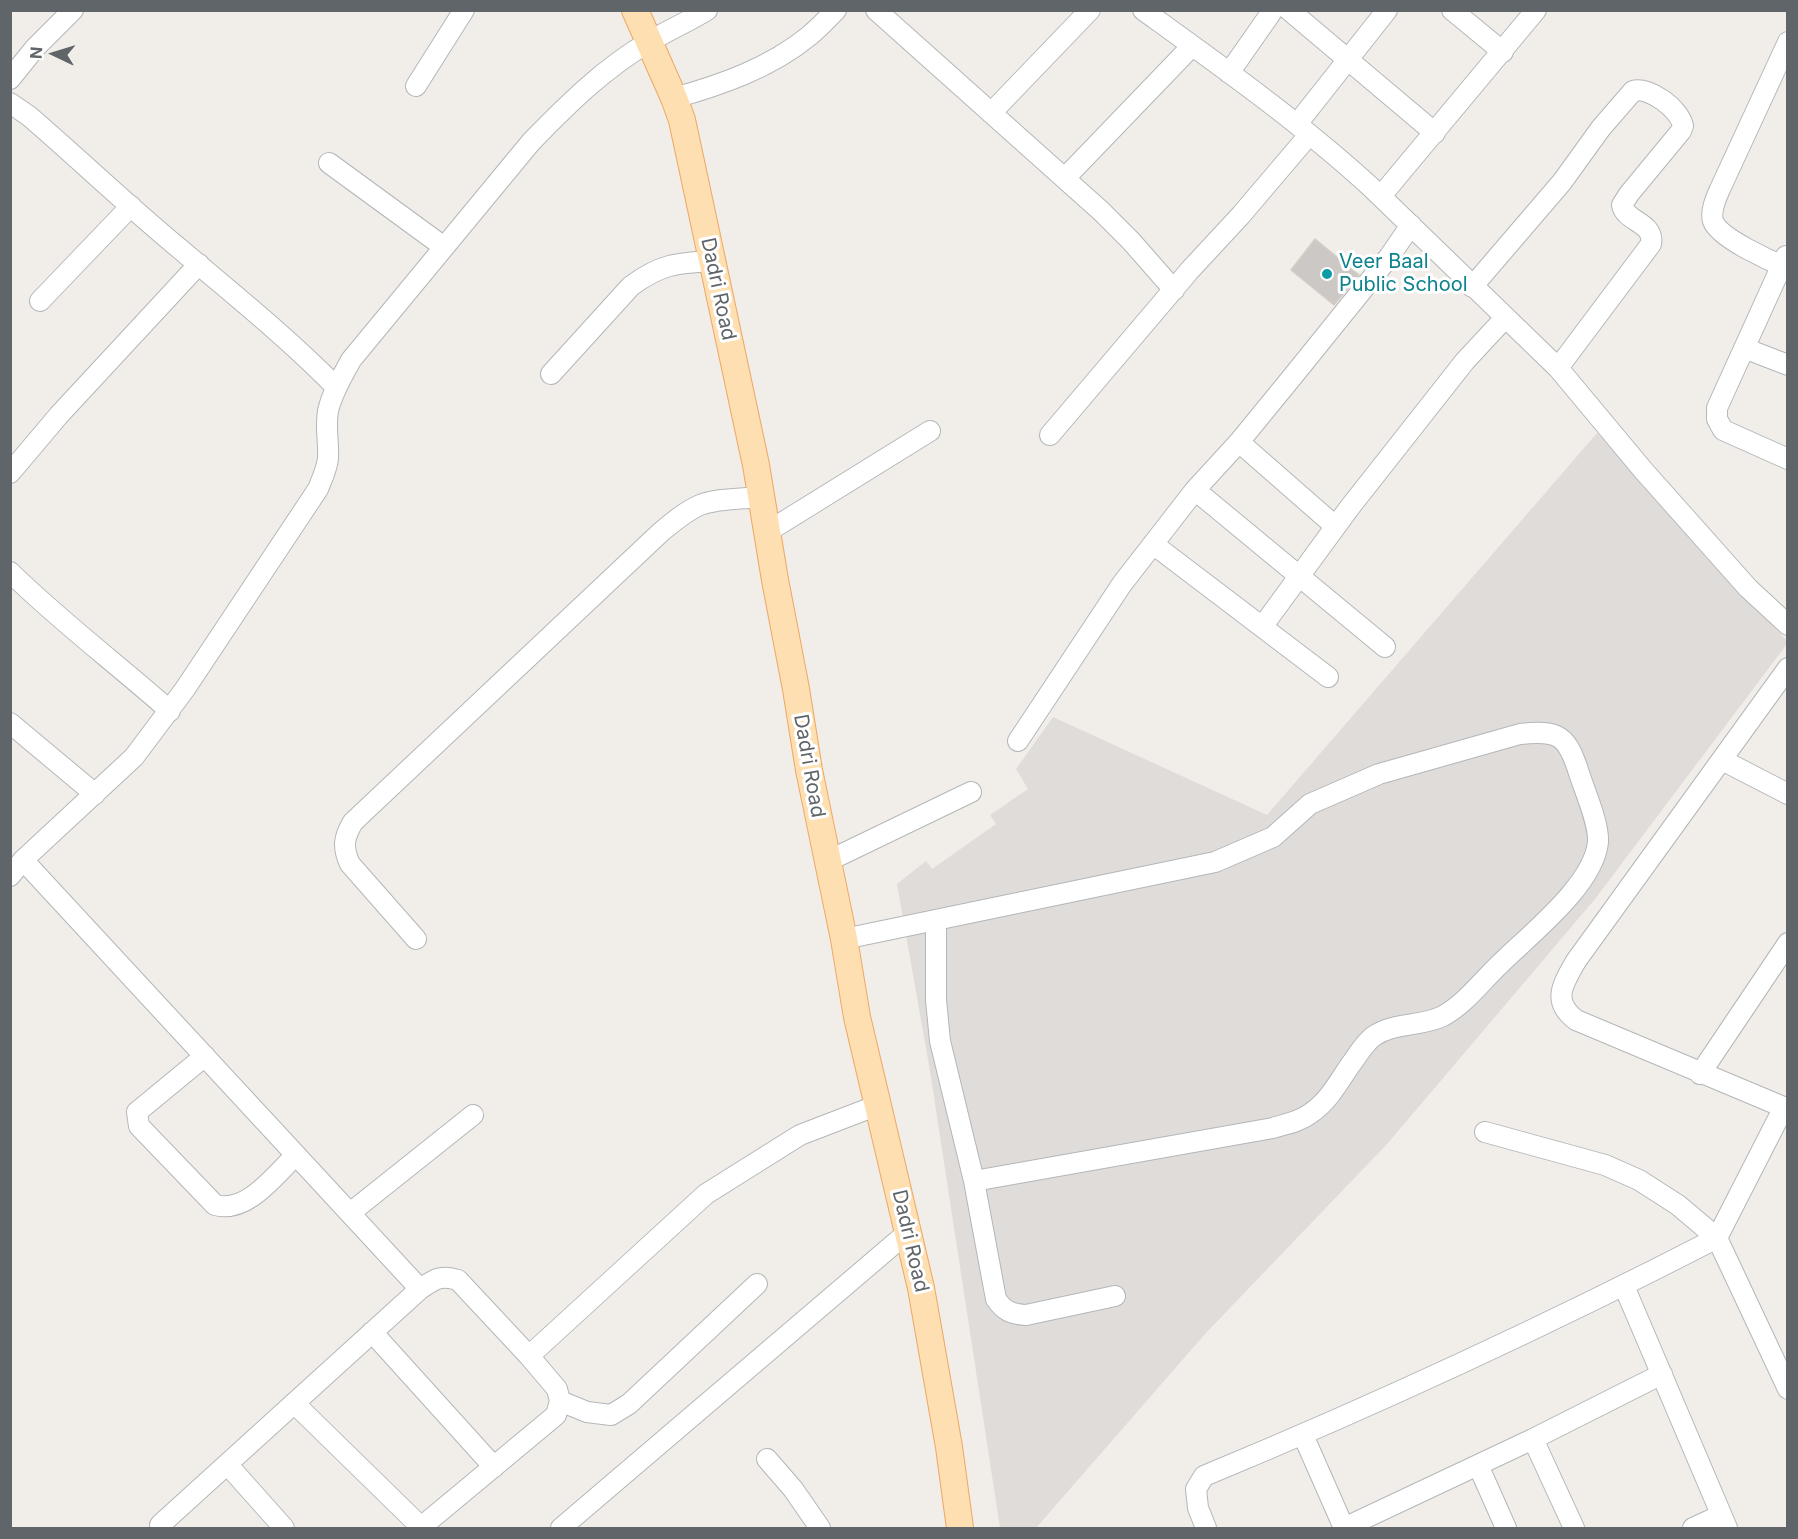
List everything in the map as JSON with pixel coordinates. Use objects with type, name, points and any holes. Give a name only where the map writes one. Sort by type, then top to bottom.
[{"type":"main road","name":"Dadri Road","points":[[635,10],[682,120],[756,465],[808,770],[844,939],[857,1017],[921,1288],[949,1447],[960,1528]]},
{"type":"street","points":[[10,79],[35,48],[73,10]]},
{"type":"street","points":[[416,86],[464,10]]},
{"type":"street","points":[[10,876],[23,860],[134,757],[170,711],[318,489],[326,471],[328,457],[326,436],[328,411],[336,387],[351,360],[531,141],[558,114],[601,76],[650,41],[707,10]]},
{"type":"street","points":[[674,98],[748,73],[782,55],[809,36],[836,10]]},
{"type":"street","points":[[876,10],[1065,178],[1131,241],[1174,290]]},
{"type":"street","points":[[991,113],[1090,10]]},
{"type":"street","points":[[1143,10],[1303,130],[1381,196],[1472,287],[1558,368],[1643,470],[1748,588],[1788,625]]},
{"type":"street","points":[[1229,74],[1274,10]]},
{"type":"street","points":[[1289,10],[1435,133]]},
{"type":"street","points":[[1050,435],[1174,290],[1303,130],[1348,60],[1387,10]]},
{"type":"street","points":[[1452,10],[1503,52]]},
{"type":"street","points":[[1381,196],[1536,10]]},
{"type":"street","points":[[1788,42],[1720,189],[1713,208],[1712,219],[1718,229],[1729,237],[1786,263],[1721,396],[1717,408],[1717,419],[1723,430],[1733,436],[1788,459]]},
{"type":"street","points":[[1065,178],[1192,46]]},
{"type":"street","points":[[1472,287],[1556,189],[1601,128],[1633,91],[1646,90],[1677,113],[1683,126],[1681,131],[1622,205],[1625,213],[1650,232],[1652,238],[1650,244],[1558,368]]},
{"type":"street","points":[[10,103],[38,124],[272,326],[336,387]]},
{"type":"street","points":[[328,163],[444,248]]},
{"type":"street","points":[[40,301],[131,206]]},
{"type":"street","points":[[1018,741],[1122,584],[1195,490],[1239,442],[1389,257],[1411,225]]},
{"type":"street","points":[[550,374],[641,278],[666,265],[712,261]]},
{"type":"street","points":[[10,473],[59,415],[199,264]]},
{"type":"street","points":[[1262,627],[1335,526],[1465,361],[1505,318]]},
{"type":"street","points":[[1744,348],[1788,365]]},
{"type":"street","points":[[767,532],[930,431]]},
{"type":"street","points":[[1239,442],[1335,526]]},
{"type":"street","points":[[1195,490],[1385,647]]},
{"type":"street","points":[[416,939],[350,864],[345,852],[346,834],[353,822],[661,532],[679,518],[714,501],[761,497]]},
{"type":"street","points":[[1153,544],[1328,677]]},
{"type":"street","points":[[10,572],[46,607],[121,667],[170,711]]},
{"type":"street","points":[[1206,1528],[1198,1508],[1196,1489],[1204,1476],[1303,1435],[1624,1286],[1717,1238],[1786,1108],[1700,1074],[1576,1020],[1566,1012],[1560,998],[1576,961],[1788,668]]},
{"type":"street","points":[[10,723],[94,794]]},
{"type":"street","points":[[844,939],[1215,862],[1273,837],[1310,804],[1379,774],[1520,734],[1543,732],[1556,735],[1572,753],[1596,825],[1598,841],[1594,857],[1586,873],[1566,899],[1457,1006],[1441,1017],[1387,1029],[1368,1040],[1326,1100],[1310,1114],[1274,1128],[974,1181]]},
{"type":"street","points":[[1722,760],[1788,794]]},
{"type":"street","points":[[828,861],[971,792]]},
{"type":"street","points":[[23,860],[420,1288]]},
{"type":"street","points":[[936,921],[936,1000],[940,1041],[974,1181],[996,1299],[1002,1309],[1013,1314],[1026,1315],[1115,1296]]},
{"type":"street","points":[[1700,1074],[1788,943]]},
{"type":"street","points":[[205,1056],[137,1112],[139,1126],[215,1205],[223,1207],[247,1201],[296,1155]]},
{"type":"street","points":[[529,1356],[706,1194],[800,1136],[878,1105]]},
{"type":"street","points":[[350,1213],[473,1114]]},
{"type":"street","points":[[1485,1132],[1605,1165],[1639,1180],[1678,1205],[1717,1238],[1788,1389]]},
{"type":"street","points":[[561,1528],[908,1232]]},
{"type":"street","points":[[159,1527],[227,1464],[420,1288],[440,1276],[458,1280],[557,1389],[560,1401],[556,1415],[421,1528],[294,1403]]},
{"type":"street","points":[[560,1401],[587,1412],[610,1415],[620,1410],[757,1284]]},
{"type":"street","points":[[1624,1286],[1724,1522],[1693,1528]]},
{"type":"street","points":[[372,1332],[494,1467]]},
{"type":"street","points":[[1303,1435],[1344,1528],[1533,1439],[1662,1374]]},
{"type":"street","points":[[1533,1439],[1574,1528]]},
{"type":"street","points":[[767,1459],[794,1489],[820,1528]]},
{"type":"street","points":[[227,1464],[284,1528]]},
{"type":"street","points":[[1478,1465],[1506,1528]]},
{"type":"shaded area","points":[[1597,433],[1787,641],[1787,644],[1595,899],[1388,1143],[1205,1334],[1036,1528],[1000,1528],[930,1071],[897,884],[926,861],[932,869],[996,824],[990,815],[1028,789],[1016,769],[1053,717],[1267,815]]},
{"type":"building","name":"Veer Baal Public School","points":[[1315,239],[1359,275],[1334,305],[1291,270]]},
{"type":"place","name":"Veer Baal Public School","points":[[1327,274]]}]
